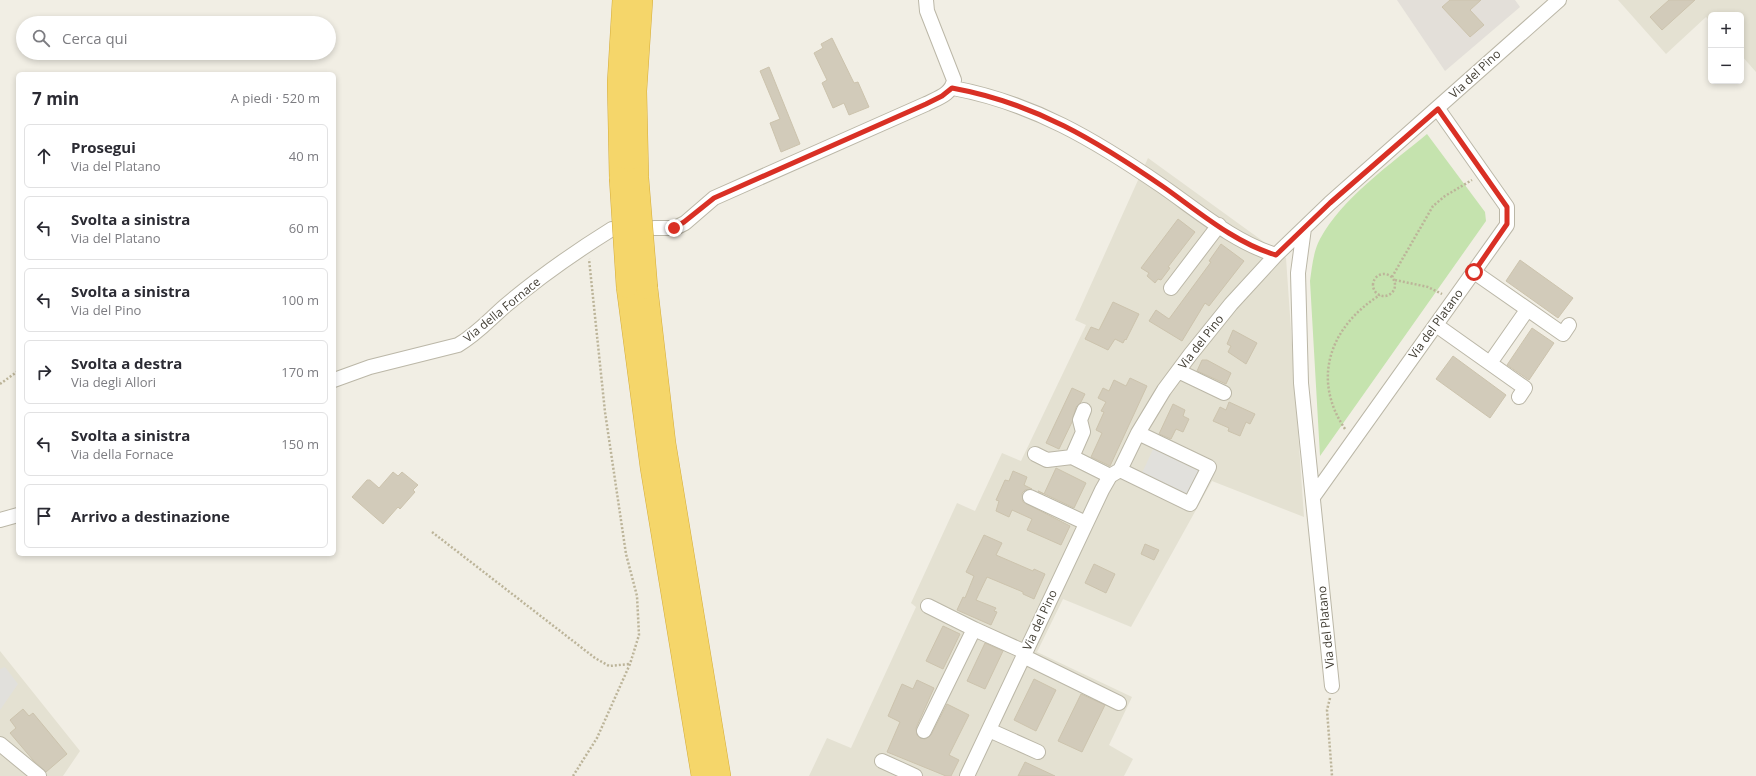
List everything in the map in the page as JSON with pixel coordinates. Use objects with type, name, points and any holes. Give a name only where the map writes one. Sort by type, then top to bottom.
[{"type":"highway","points":[[623,0],[618,83],[629,178],[650,461],[702,776]]},
{"type":"highway","points":[[629,178],[642,0]]},
{"type":"highway","points":[[637,288],[665,443],[720,776]]},
{"type":"street","points":[[654,228],[674,228],[714,198],[926,104],[942,96],[952,88],[954,80],[927,11],[926,0]]},
{"type":"street","name":"Via del Pino","points":[[967,776],[1086,523],[1138,433],[1178,371],[1231,304],[1276,255],[1304,228],[1438,109],[1488,61],[1558,0]]},
{"type":"street","points":[[952,88],[1010,102],[1070,128],[1160,185],[1219,226],[1247,243],[1276,255]]},
{"type":"street","name":"Via del Platano","points":[[1313,497],[1507,224],[1507,207],[1438,109]]},
{"type":"street","points":[[1171,288],[1219,226]]},
{"type":"street","name":"Via del Platano","points":[[1304,228],[1298,273],[1300,359],[1332,686]]},
{"type":"street","name":"Via della Fornace","points":[[336,379],[383,363],[458,345],[482,328],[505,306],[587,245],[612,229]]},
{"type":"street","points":[[1474,272],[1563,334],[1569,325]]},
{"type":"street","points":[[1490,363],[1527,310]]},
{"type":"street","points":[[1436,325],[1524,388],[1519,397]]},
{"type":"street","points":[[1178,371],[1224,393]]},
{"type":"street","points":[[1072,457],[1083,432],[1080,420],[1084,410]]},
{"type":"street","points":[[1035,454],[1047,460],[1072,457],[1190,504],[1209,467],[1138,433]]},
{"type":"street","points":[[1030,497],[1086,523]]},
{"type":"street","points":[[0,520],[16,516]]},
{"type":"street","points":[[928,606],[1119,703]]},
{"type":"street","points":[[924,731],[974,629]]},
{"type":"street","points":[[989,730],[1038,752]]},
{"type":"street","points":[[0,744],[39,776]]},
{"type":"street","points":[[882,761],[915,776]]},
{"type":"path","points":[[1392,277],[1433,206],[1445,196],[1484,173]]},
{"type":"path","points":[[573,776],[597,738],[630,664],[640,635],[637,596],[626,554],[605,412],[587,245]]},
{"type":"path","points":[[1395,280],[1394,291],[1388,296],[1380,295],[1375,291],[1374,280],[1382,274],[1392,277],[1395,280],[1428,287],[1453,300]]},
{"type":"path","points":[[1353,441],[1343,426],[1330,397],[1328,383],[1331,357],[1337,338],[1350,319],[1380,295]]},
{"type":"path","points":[[0,384],[16,372]]},
{"type":"path","points":[[432,532],[595,658],[608,666],[630,664]]},
{"type":"path","points":[[1332,686],[1327,710],[1332,776]]},
{"type":"shaded area","points":[[1397,0],[1515,0],[1520,7],[1445,71]]},
{"type":"shaded area","points":[[1618,0],[1756,0],[1756,72],[1744,58],[1744,12],[1708,12],[1708,19],[1706,17],[1666,54]]},
{"type":"shaded area","points":[[1148,158],[1286,258],[1304,517],[1212,481],[1131,627],[1063,599],[1037,652],[1132,697],[1109,745],[1133,759],[1124,776],[809,776],[827,738],[851,748],[916,607],[911,603],[957,503],[975,511],[1002,453],[1021,461],[1086,325],[1075,320]]},
{"type":"shaded area","points":[[1155,445],[1202,468],[1189,495],[1142,473]]},
{"type":"shaded area","points":[[0,651],[80,751],[63,776],[0,776]]},
{"type":"shaded area","points":[[5,667],[18,684],[0,710],[0,669]]},
{"type":"green space","points":[[1427,134],[1485,212],[1486,221],[1320,456],[1310,281],[1316,249],[1329,224],[1354,196],[1368,182]]},
{"type":"building","points":[[1450,0],[1481,0],[1470,10],[1484,25],[1470,37],[1442,7]]},
{"type":"building","points":[[1669,0],[1695,0],[1662,30],[1650,17]]},
{"type":"building","points":[[832,38],[854,83],[858,82],[869,107],[849,115],[844,103],[833,108],[822,83],[827,80],[814,53],[823,48],[821,44]]},
{"type":"building","points":[[769,67],[800,144],[781,152],[770,123],[780,119],[760,71]]},
{"type":"building","points":[[1178,219],[1195,232],[1168,267],[1170,268],[1161,280],[1158,279],[1155,283],[1147,276],[1149,273],[1141,268]]},
{"type":"building","points":[[1221,244],[1244,261],[1209,306],[1205,303],[1182,341],[1149,321],[1156,310],[1169,319],[1211,262],[1209,261]]},
{"type":"building","points":[[1520,260],[1573,298],[1558,318],[1506,281]]},
{"type":"building","points":[[1113,302],[1139,314],[1126,340],[1125,339],[1123,343],[1115,339],[1108,350],[1085,339],[1091,327],[1099,330]]},
{"type":"building","points":[[1532,328],[1554,343],[1529,380],[1507,365]]},
{"type":"building","points":[[1233,330],[1257,343],[1246,364],[1228,352],[1231,346],[1227,344]]},
{"type":"building","points":[[1453,356],[1506,395],[1490,418],[1436,379]]},
{"type":"building","points":[[1202,360],[1207,360],[1231,373],[1226,384],[1197,371]]},
{"type":"building","points":[[1130,378],[1147,386],[1110,466],[1091,457],[1102,433],[1096,430],[1104,412],[1101,411],[1106,402],[1098,398],[1103,388],[1109,391],[1114,380],[1126,386]]},
{"type":"building","points":[[1072,388],[1085,394],[1081,402],[1076,407],[1072,422],[1059,449],[1046,443]]},
{"type":"building","points":[[1229,402],[1255,414],[1250,424],[1246,422],[1240,436],[1228,431],[1229,428],[1213,421],[1220,407],[1226,410]]},
{"type":"building","points":[[1173,404],[1185,410],[1183,416],[1189,419],[1183,432],[1176,429],[1171,439],[1159,434]]},
{"type":"building","points":[[1056,468],[1086,483],[1074,508],[1044,494]]},
{"type":"building","points":[[1013,471],[1027,477],[1024,485],[1032,489],[1025,490],[1022,493],[1023,502],[1070,526],[1061,545],[1027,530],[1032,519],[1012,510],[1009,517],[996,511],[999,501],[996,500],[1005,480],[1009,481]]},
{"type":"building","points":[[393,472],[398,476],[402,472],[418,485],[413,490],[415,492],[400,509],[398,507],[383,524],[352,497],[367,480],[370,480],[379,488]]},
{"type":"building","points":[[984,535],[1002,543],[996,555],[1033,571],[1034,569],[1045,574],[1034,599],[1023,594],[1023,592],[987,577],[976,600],[996,608],[994,611],[997,612],[991,625],[957,610],[963,597],[965,598],[974,576],[966,572]]},
{"type":"building","points":[[1145,544],[1159,550],[1154,560],[1141,554]]},
{"type":"building","points":[[1094,564],[1115,574],[1106,593],[1085,583]]},
{"type":"building","points":[[943,626],[960,634],[943,669],[926,661]]},
{"type":"building","points":[[985,643],[1003,651],[985,689],[967,681]]},
{"type":"building","points":[[1034,679],[1056,690],[1036,731],[1014,720]]},
{"type":"building","points":[[917,680],[934,688],[916,728],[917,735],[920,738],[925,739],[931,735],[947,704],[969,715],[949,755],[959,760],[951,776],[946,776],[887,752],[900,722],[888,716],[902,684],[913,689]]},
{"type":"building","points":[[1081,694],[1105,705],[1082,752],[1058,741]]},
{"type":"building","points":[[23,709],[29,716],[33,713],[67,754],[46,772],[33,760],[10,733],[16,728],[10,720]]},
{"type":"building","points":[[1025,762],[1055,776],[1018,776]]},
{"type":"route","points":[[674,228],[714,198],[926,104],[942,96],[952,88],[974,92],[1010,102],[1070,128],[1160,185],[1229,232],[1263,251],[1276,255],[1330,203],[1438,109],[1507,207],[1507,224],[1474,272]]}]
